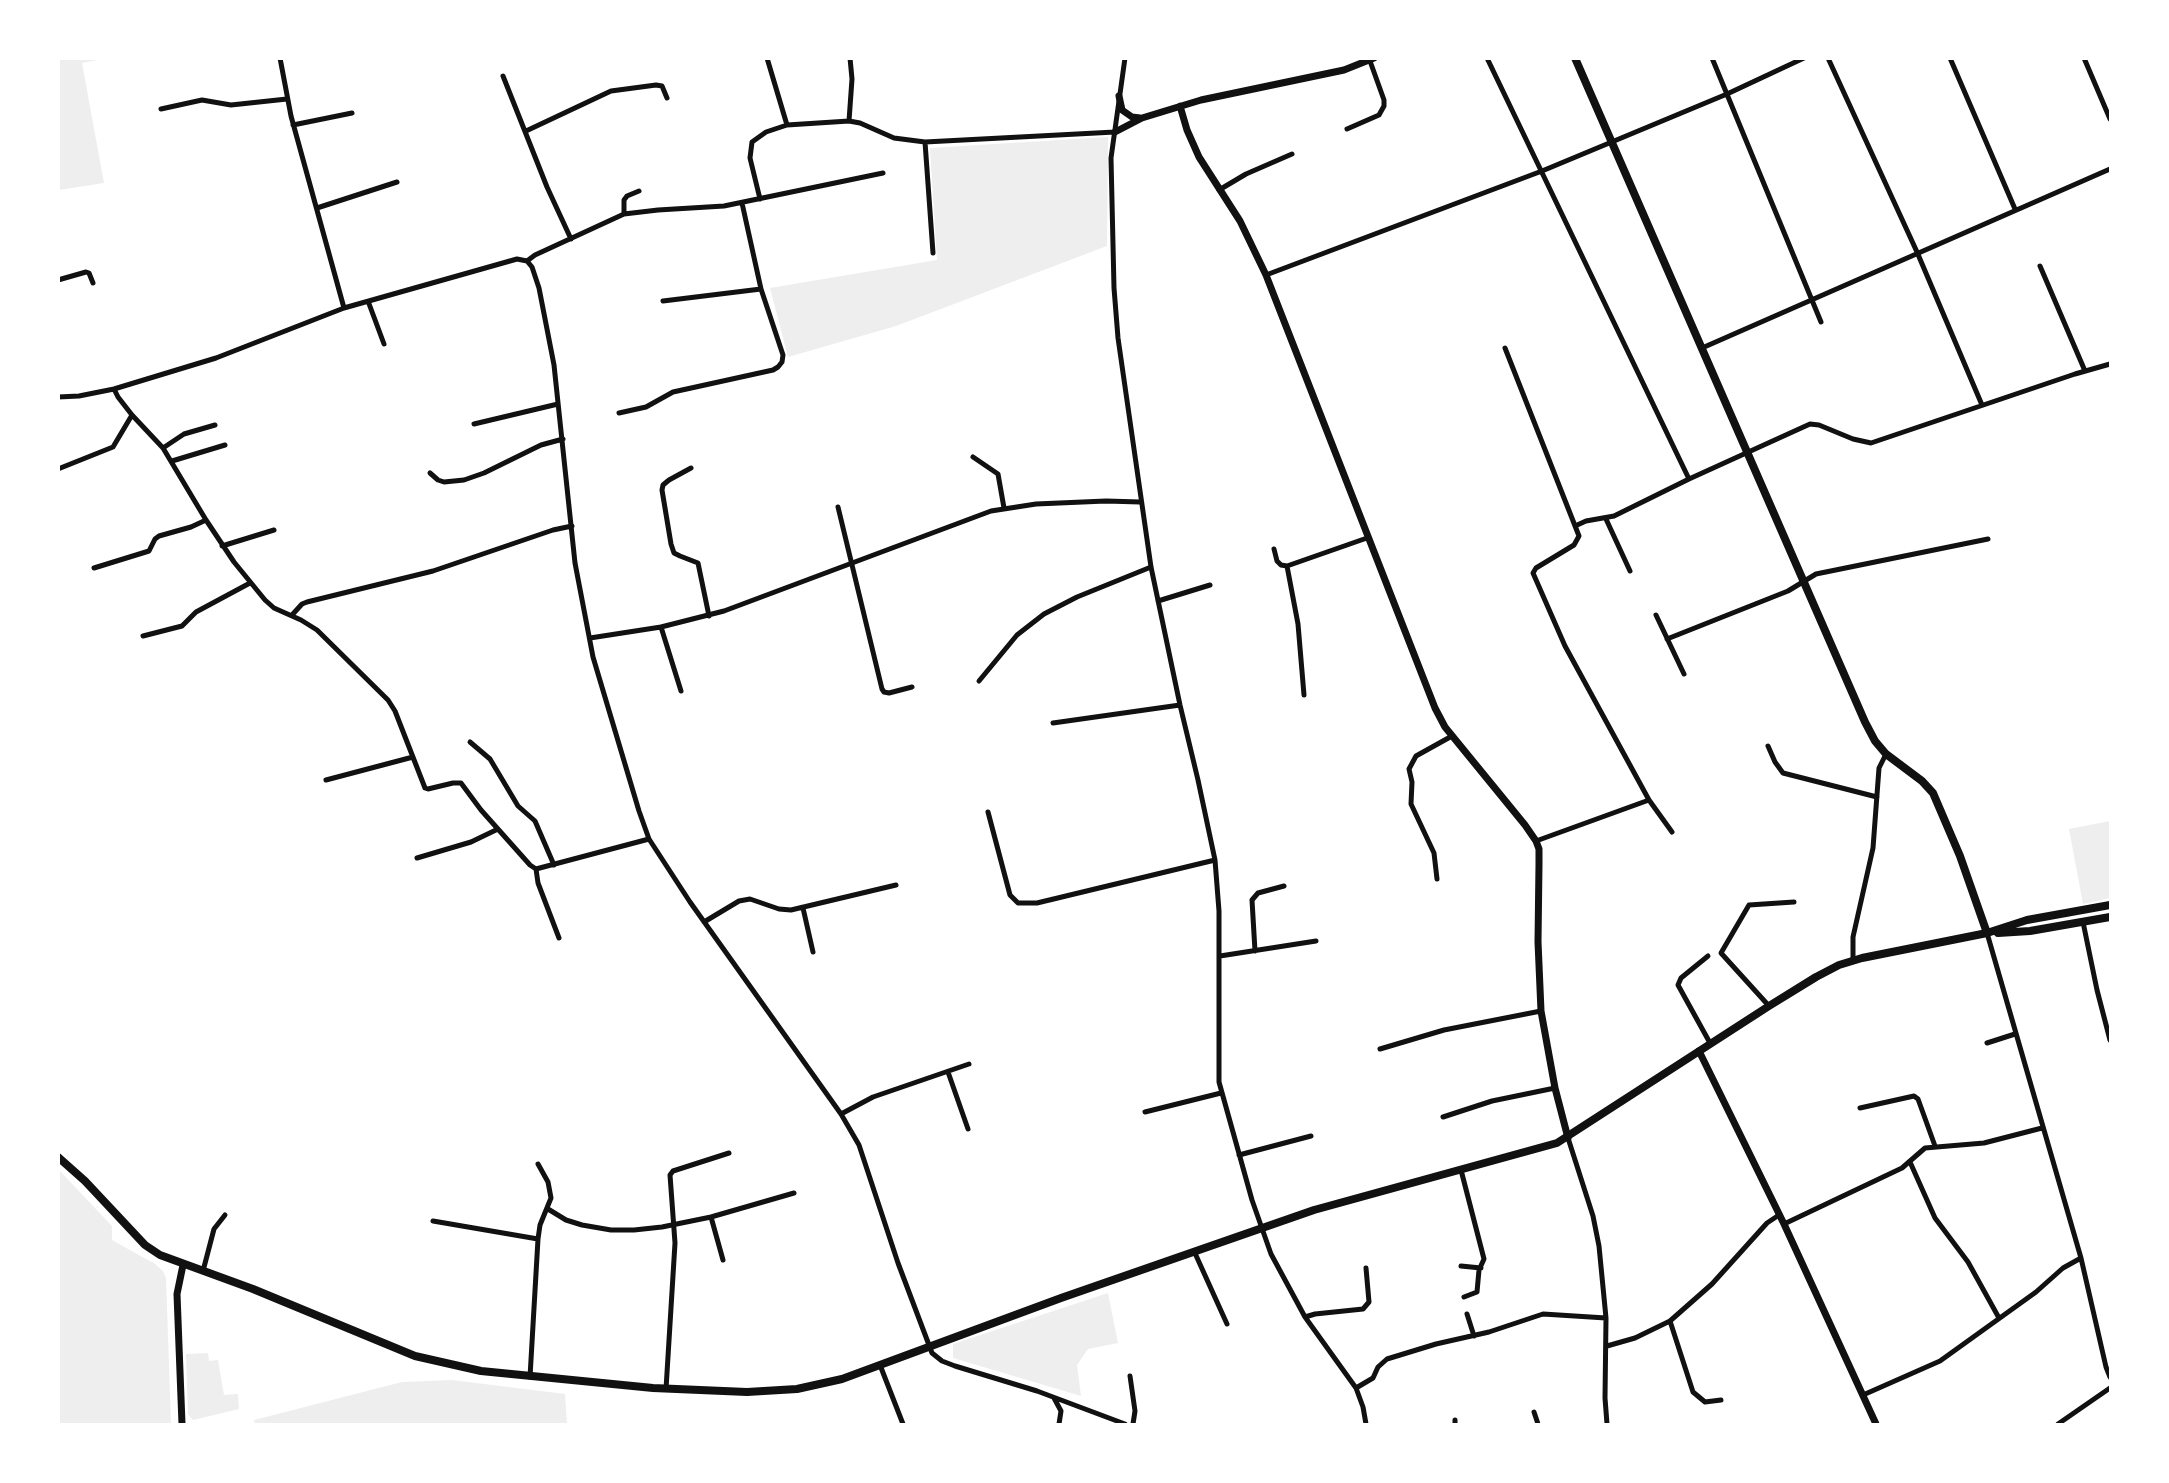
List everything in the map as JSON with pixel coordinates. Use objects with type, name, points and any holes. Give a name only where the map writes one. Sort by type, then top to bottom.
[{"type":"main road","points":[[1575,58],[1865,722],[1875,741],[1886,754],[1922,781],[1933,793],[1960,856],[1987,933]]},
{"type":"main road","points":[[58,1157],[145,1245],[160,1255],[264,1294],[415,1356],[461,1368],[530,1377],[666,1389],[747,1392],[797,1389],[842,1379],[1261,1227],[1337,1203],[1551,1145],[1568,1138],[1769,1006],[1828,970],[1853,960],[1987,933],[2027,920],[2110,905]]},
{"type":"main road","points":[[1987,933],[2030,931],[2110,916]]},
{"type":"street","points":[[280,58],[293,125],[344,308]]},
{"type":"street","points":[[767,58],[787,125]]},
{"type":"street","points":[[849,121],[852,79],[850,58]]},
{"type":"street","points":[[1125,58],[1111,158],[1114,288],[1118,338],[1151,567],[1215,860],[1220,956],[1218,1053],[1221,1093],[1261,1227],[1274,1261],[1305,1317],[1356,1388],[1363,1407],[1366,1425]]},
{"type":"street","points":[[1487,58],[1689,479]]},
{"type":"street","points":[[1712,58],[1821,322]]},
{"type":"street","points":[[1266,275],[1542,171],[1804,58]]},
{"type":"street","points":[[1827,58],[1917,252],[1982,405]]},
{"type":"street","points":[[1950,58],[2015,209]]},
{"type":"street","points":[[2084,58],[2110,119]]},
{"type":"street","points":[[760,199],[750,158],[752,142],[766,132],[787,125],[849,121],[860,123],[894,138],[925,142],[1114,132],[1142,117],[1180,106],[1235,91],[1344,70],[1372,60],[1384,106],[1379,115],[1347,129]]},
{"type":"street","points":[[503,76],[547,187],[572,239]]},
{"type":"street","points":[[526,131],[611,91],[656,85],[662,87],[667,98]]},
{"type":"street","points":[[1119,96],[1120,105],[1126,114],[1132,117],[1142,117]]},
{"type":"street","points":[[161,109],[202,100],[231,105],[287,99]]},
{"type":"street","points":[[1180,106],[1193,144],[1240,221],[1266,275],[1435,708],[1452,736],[1536,841],[1539,849],[1538,942],[1541,1011],[1555,1088],[1597,1233],[1606,1318],[1607,1425]]},
{"type":"street","points":[[293,125],[352,113]]},
{"type":"street","points":[[925,142],[933,253]]},
{"type":"street","points":[[1220,190],[1246,174],[1292,154]]},
{"type":"street","points":[[1702,348],[2110,169]]},
{"type":"street","points":[[527,261],[535,255],[624,214],[742,203],[883,173]]},
{"type":"street","points":[[317,208],[397,182]]},
{"type":"street","points":[[624,214],[624,200],[627,196],[639,191]]},
{"type":"street","points":[[619,412],[646,407],[673,392],[778,367],[782,362],[783,355],[761,289],[742,203]]},
{"type":"street","points":[[59,396],[114,389],[200,363],[344,308],[517,259],[527,261],[535,273],[546,319],[563,439],[578,579],[599,680],[643,823],[659,857],[841,1114],[859,1144],[881,1214],[929,1347],[936,1357],[956,1366],[1053,1397],[1125,1425]]},
{"type":"street","points":[[2040,266],[2085,371]]},
{"type":"street","points":[[58,280],[86,272],[93,283]]},
{"type":"street","points":[[663,301],[761,289]]},
{"type":"street","points":[[368,301],[384,344]]},
{"type":"street","points":[[1505,348],[1578,536],[1574,545],[1536,568],[1533,573],[1565,646],[1649,800],[1672,832]]},
{"type":"street","points":[[1575,526],[1586,521],[1614,516],[1746,452],[1810,424],[1819,425],[1852,439],[1871,443],[2110,364]]},
{"type":"street","points":[[114,389],[132,415],[163,448],[222,546],[250,584],[274,608],[292,615],[317,630],[379,688],[395,711],[425,788],[461,783],[498,829],[536,869],[650,839]]},
{"type":"street","points":[[474,424],[558,404]]},
{"type":"street","points":[[58,469],[113,447],[132,415]]},
{"type":"street","points":[[163,448],[184,434],[215,425]]},
{"type":"street","points":[[430,473],[444,482],[464,480],[484,473],[541,445],[563,439]]},
{"type":"street","points":[[172,461],[225,445]]},
{"type":"street","points":[[973,457],[998,474],[1004,508]]},
{"type":"street","points":[[691,468],[669,480],[663,485],[662,490],[674,553],[698,563],[709,616]]},
{"type":"street","points":[[590,638],[661,627],[709,616],[977,515],[1004,508],[1059,502],[1140,502]]},
{"type":"street","points":[[838,507],[882,689],[889,693],[912,687]]},
{"type":"street","points":[[1606,519],[1630,571]]},
{"type":"street","points":[[94,568],[149,551],[159,536],[206,520]]},
{"type":"street","points":[[292,615],[307,602],[433,571],[553,530],[572,526]]},
{"type":"street","points":[[222,546],[274,530]]},
{"type":"street","points":[[1274,549],[1277,561],[1287,566],[1367,538]]},
{"type":"street","points":[[1667,639],[1788,591],[1822,572],[1988,539]]},
{"type":"street","points":[[1287,566],[1298,624],[1304,695]]},
{"type":"street","points":[[979,681],[1017,635],[1044,614],[1077,597],[1151,567]]},
{"type":"street","points":[[143,636],[182,626],[196,612],[250,584]]},
{"type":"street","points":[[1158,601],[1210,585]]},
{"type":"street","points":[[1656,615],[1684,674]]},
{"type":"street","points":[[661,627],[681,691]]},
{"type":"street","points":[[1053,723],[1180,705]]},
{"type":"street","points":[[1437,879],[1434,853],[1411,804],[1412,782],[1409,769],[1416,756],[1452,736]]},
{"type":"street","points":[[470,742],[490,759],[518,806],[535,821],[554,865]]},
{"type":"street","points":[[1768,746],[1783,773],[1877,797]]},
{"type":"street","points":[[1853,960],[1855,926],[1873,848],[1879,768],[1886,754]]},
{"type":"street","points":[[326,780],[413,757]]},
{"type":"street","points":[[1536,841],[1649,800]]},
{"type":"street","points":[[988,812],[1010,895],[1018,903],[1037,903],[1215,860]]},
{"type":"street","points":[[417,858],[471,842],[498,829]]},
{"type":"street","points":[[536,869],[538,883],[559,938]]},
{"type":"street","points":[[704,922],[733,904],[750,899],[779,909],[803,908],[896,885]]},
{"type":"street","points":[[1255,951],[1252,900],[1258,893],[1284,886]]},
{"type":"street","points":[[1769,1006],[1721,953],[1749,905],[1794,902]]},
{"type":"street","points":[[803,908],[813,952]]},
{"type":"street","points":[[2083,922],[2110,1040]]},
{"type":"street","points":[[1987,933],[2081,1258],[2110,1377]]},
{"type":"street","points":[[1220,956],[1316,941]]},
{"type":"street","points":[[1708,956],[1681,978],[1678,985],[1710,1043]]},
{"type":"street","points":[[1380,1049],[1444,1030],[1541,1011]]},
{"type":"street","points":[[1987,1043],[2015,1034]]},
{"type":"street","points":[[1699,1051],[1784,1224],[1876,1425]]},
{"type":"street","points":[[841,1114],[873,1097],[969,1064]]},
{"type":"street","points":[[948,1072],[968,1129]]},
{"type":"street","points":[[1443,1117],[1492,1101],[1555,1088]]},
{"type":"street","points":[[1145,1112],[1221,1093]]},
{"type":"street","points":[[1860,1108],[1914,1096],[1918,1099],[1935,1146]]},
{"type":"street","points":[[1784,1224],[1890,1174],[1910,1162],[1925,1148],[1984,1143],[2042,1128]]},
{"type":"street","points":[[1239,1155],[1311,1136]]},
{"type":"street","points":[[666,1389],[675,1225],[670,1175],[673,1171],[729,1153]]},
{"type":"street","points":[[1910,1162],[1935,1218],[1968,1262],[1999,1318]]},
{"type":"street","points":[[530,1377],[538,1239],[540,1225],[548,1209],[551,1190],[538,1164]]},
{"type":"street","points":[[1461,1170],[1484,1258],[1480,1268],[1477,1292],[1464,1297]]},
{"type":"street","points":[[548,1209],[573,1222],[611,1230],[634,1230],[711,1218],[794,1193]]},
{"type":"street","points":[[203,1272],[214,1229],[225,1215]]},
{"type":"street","points":[[1607,1346],[1635,1338],[1670,1321],[1712,1284],[1767,1223],[1779,1215]]},
{"type":"street","points":[[711,1218],[723,1260]]},
{"type":"street","points":[[433,1221],[538,1239]]},
{"type":"street","points":[[1193,1251],[1227,1324]]},
{"type":"street","points":[[1863,1395],[1941,1360],[2036,1293],[2063,1268],[2081,1258]]},
{"type":"street","points":[[182,1425],[177,1294],[183,1265]]},
{"type":"street","points":[[1461,1266],[1480,1268]]},
{"type":"street","points":[[1305,1317],[1363,1309],[1369,1302],[1366,1268]]},
{"type":"street","points":[[1467,1314],[1473,1336]]},
{"type":"street","points":[[1356,1388],[1373,1378],[1378,1366],[1387,1359],[1543,1314],[1606,1318]]},
{"type":"street","points":[[1670,1321],[1693,1392],[1706,1402],[1721,1400]]},
{"type":"street","points":[[880,1365],[903,1425]]},
{"type":"street","points":[[1130,1376],[1135,1411],[1133,1425]]},
{"type":"street","points":[[2058,1425],[2110,1388]]},
{"type":"street","points":[[1053,1397],[1060,1411],[1059,1425]]},
{"type":"street","points":[[1534,1412],[1538,1425]]},
{"type":"shaded area","points":[[59,58],[103,59],[82,63],[104,183],[59,190]]},
{"type":"shaded area","points":[[1108,137],[1107,246],[896,326],[788,357],[770,288],[937,260],[930,148]]},
{"type":"shaded area","points":[[2110,821],[2110,898],[2083,904],[2069,829]]},
{"type":"shaded area","points":[[59,1170],[112,1226],[112,1240],[155,1264],[163,1271],[166,1278],[171,1424],[59,1424]]},
{"type":"shaded area","points":[[1108,1293],[1118,1343],[1088,1349],[1077,1365],[1081,1396],[953,1358],[953,1344]]},
{"type":"shaded area","points":[[208,1353],[209,1361],[218,1360],[224,1395],[238,1394],[239,1409],[193,1420],[188,1414],[186,1354]]},
{"type":"shaded area","points":[[452,1380],[565,1394],[567,1424],[255,1424],[254,1420],[402,1382]]}]
